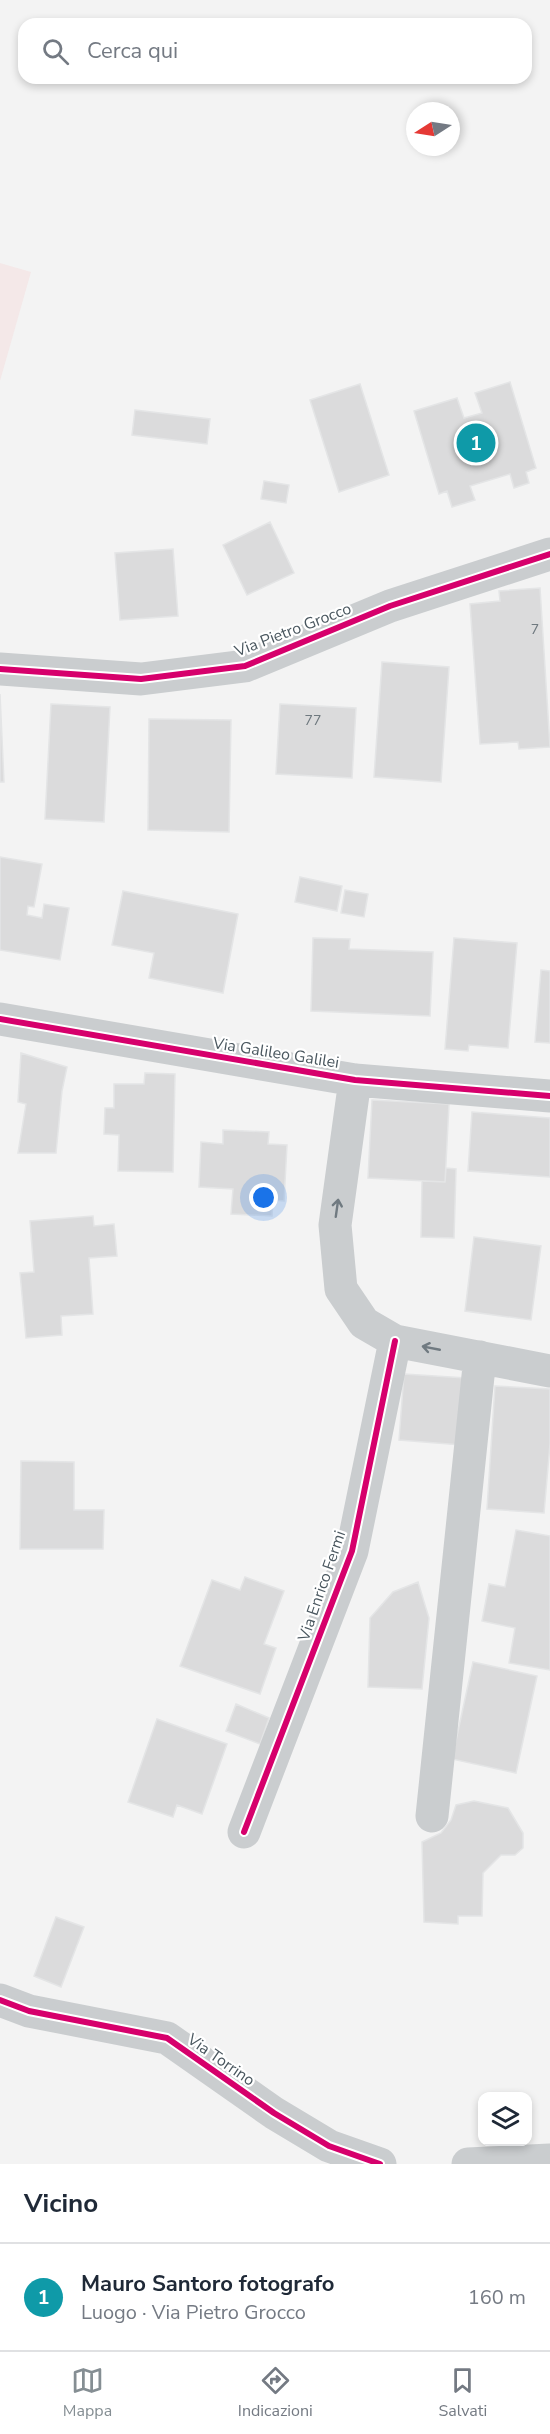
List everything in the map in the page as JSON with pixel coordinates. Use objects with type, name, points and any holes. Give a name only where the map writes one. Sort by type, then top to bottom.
[{"type":"street","name":"Via Pietro Grocco","points":[[0,669],[141,679],[245,666],[390,606],[550,554]]},
{"type":"street","name":"Via Galileo Galilei","points":[[0,1018],[355,1080],[550,1096]]},
{"type":"street","points":[[355,1080],[335,1225],[341,1289],[364,1323],[395,1341],[550,1371]]},
{"type":"street","name":"Via Enrico Fermi","points":[[244,1832],[352,1551],[395,1341]]},
{"type":"street","points":[[432,1816],[480,1357]]},
{"type":"street","name":"Via Torrino","points":[[0,2000],[29,2011],[167,2038],[274,2113],[328,2146],[380,2164]]},
{"type":"street","points":[[468,2164],[550,2160]]},
{"type":"shaded area","points":[[0,263],[31,272],[0,381]]},
{"type":"building","points":[[510,382],[536,468],[526,472],[529,483],[514,488],[510,474],[470,486],[475,500],[452,507],[447,491],[439,494],[414,411],[457,398],[464,418],[482,413],[475,393]]},
{"type":"building","points":[[360,384],[389,475],[339,492],[310,400]]},
{"type":"building","points":[[135,410],[210,419],[207,444],[132,435]]},
{"type":"building","points":[[264,481],[289,485],[286,503],[261,499]]},
{"type":"building","points":[[270,522],[294,573],[247,595],[223,545]]},
{"type":"building","points":[[173,549],[178,616],[120,620],[115,553]]},
{"type":"building","points":[[540,588],[550,747],[519,749],[518,742],[480,744],[470,604],[500,601],[499,591]]},
{"type":"building","points":[[382,662],[449,667],[441,782],[374,777]]},
{"type":"building","points":[[0,694],[4,782],[0,782]]},
{"type":"building","points":[[51,704],[110,707],[104,822],[45,819]]},
{"type":"building","points":[[280,704],[356,708],[352,778],[276,774]]},
{"type":"building","points":[[149,719],[231,720],[229,832],[148,830]]},
{"type":"building","points":[[0,857],[42,864],[34,907],[28,906],[27,915],[42,918],[44,904],[69,908],[60,960],[0,950]]},
{"type":"building","points":[[300,877],[342,886],[337,911],[295,902]]},
{"type":"building","points":[[345,890],[368,894],[364,917],[341,913]]},
{"type":"building","points":[[123,891],[238,914],[223,993],[149,978],[154,953],[112,945]]},
{"type":"building","points":[[313,938],[350,939],[349,949],[433,952],[430,1016],[311,1011]]},
{"type":"building","points":[[454,938],[517,943],[508,1048],[469,1045],[468,1051],[445,1049]]},
{"type":"building","points":[[541,970],[550,971],[550,1043],[535,1042]]},
{"type":"building","points":[[21,1053],[67,1067],[62,1091],[56,1153],[18,1153],[26,1104],[18,1102]]},
{"type":"building","points":[[145,1073],[175,1074],[173,1172],[118,1171],[119,1135],[104,1134],[105,1108],[114,1108],[114,1084],[144,1084]]},
{"type":"building","points":[[372,1100],[449,1104],[445,1182],[368,1178]]},
{"type":"building","points":[[472,1112],[550,1118],[550,1177],[468,1171]]},
{"type":"building","points":[[223,1130],[269,1132],[268,1144],[287,1145],[284,1201],[273,1200],[272,1216],[231,1214],[233,1189],[199,1187],[201,1142],[223,1144]]},
{"type":"building","points":[[446,1168],[456,1169],[454,1238],[421,1237],[422,1181],[445,1182]]},
{"type":"building","points":[[93,1216],[94,1226],[114,1224],[117,1256],[89,1258],[93,1314],[61,1316],[62,1335],[26,1338],[20,1273],[34,1272],[30,1221]]},
{"type":"building","points":[[474,1237],[541,1246],[531,1320],[465,1311]]},
{"type":"building","points":[[404,1374],[466,1378],[461,1445],[399,1440]]},
{"type":"building","points":[[495,1386],[550,1389],[550,1444],[544,1513],[487,1509]]},
{"type":"building","points":[[21,1461],[74,1462],[74,1510],[104,1510],[103,1549],[20,1549]]},
{"type":"building","points":[[516,1530],[550,1536],[550,1670],[509,1663],[515,1628],[482,1621],[489,1584],[505,1587]]},
{"type":"building","points":[[245,1577],[284,1591],[264,1644],[276,1648],[260,1694],[180,1666],[212,1580],[240,1590]]},
{"type":"building","points":[[418,1582],[429,1618],[422,1689],[368,1687],[370,1618],[393,1592]]},
{"type":"building","points":[[473,1662],[537,1676],[516,1773],[452,1759]]},
{"type":"building","points":[[236,1704],[269,1718],[260,1744],[226,1731]]},
{"type":"building","points":[[157,1719],[227,1744],[202,1814],[177,1805],[173,1817],[128,1802]]},
{"type":"building","points":[[474,1801],[508,1808],[523,1833],[523,1848],[515,1855],[501,1855],[483,1873],[482,1916],[458,1916],[458,1924],[424,1922],[422,1842],[441,1833],[451,1820],[456,1805]]},
{"type":"building","points":[[56,1917],[84,1927],[61,1987],[34,1976]]},
{"type":"cycle path","points":[[0,669],[141,679],[245,666],[390,606],[550,554]]},
{"type":"cycle path","points":[[0,1019],[355,1080],[550,1096]]},
{"type":"cycle path","points":[[244,1832],[352,1551],[395,1341]]},
{"type":"cycle path","points":[[0,2000],[29,2011],[167,2038],[274,2113],[329,2146],[380,2164]]},
{"type":"place","name":"Mauro Santoro fotografo","points":[[476,443]]}]
